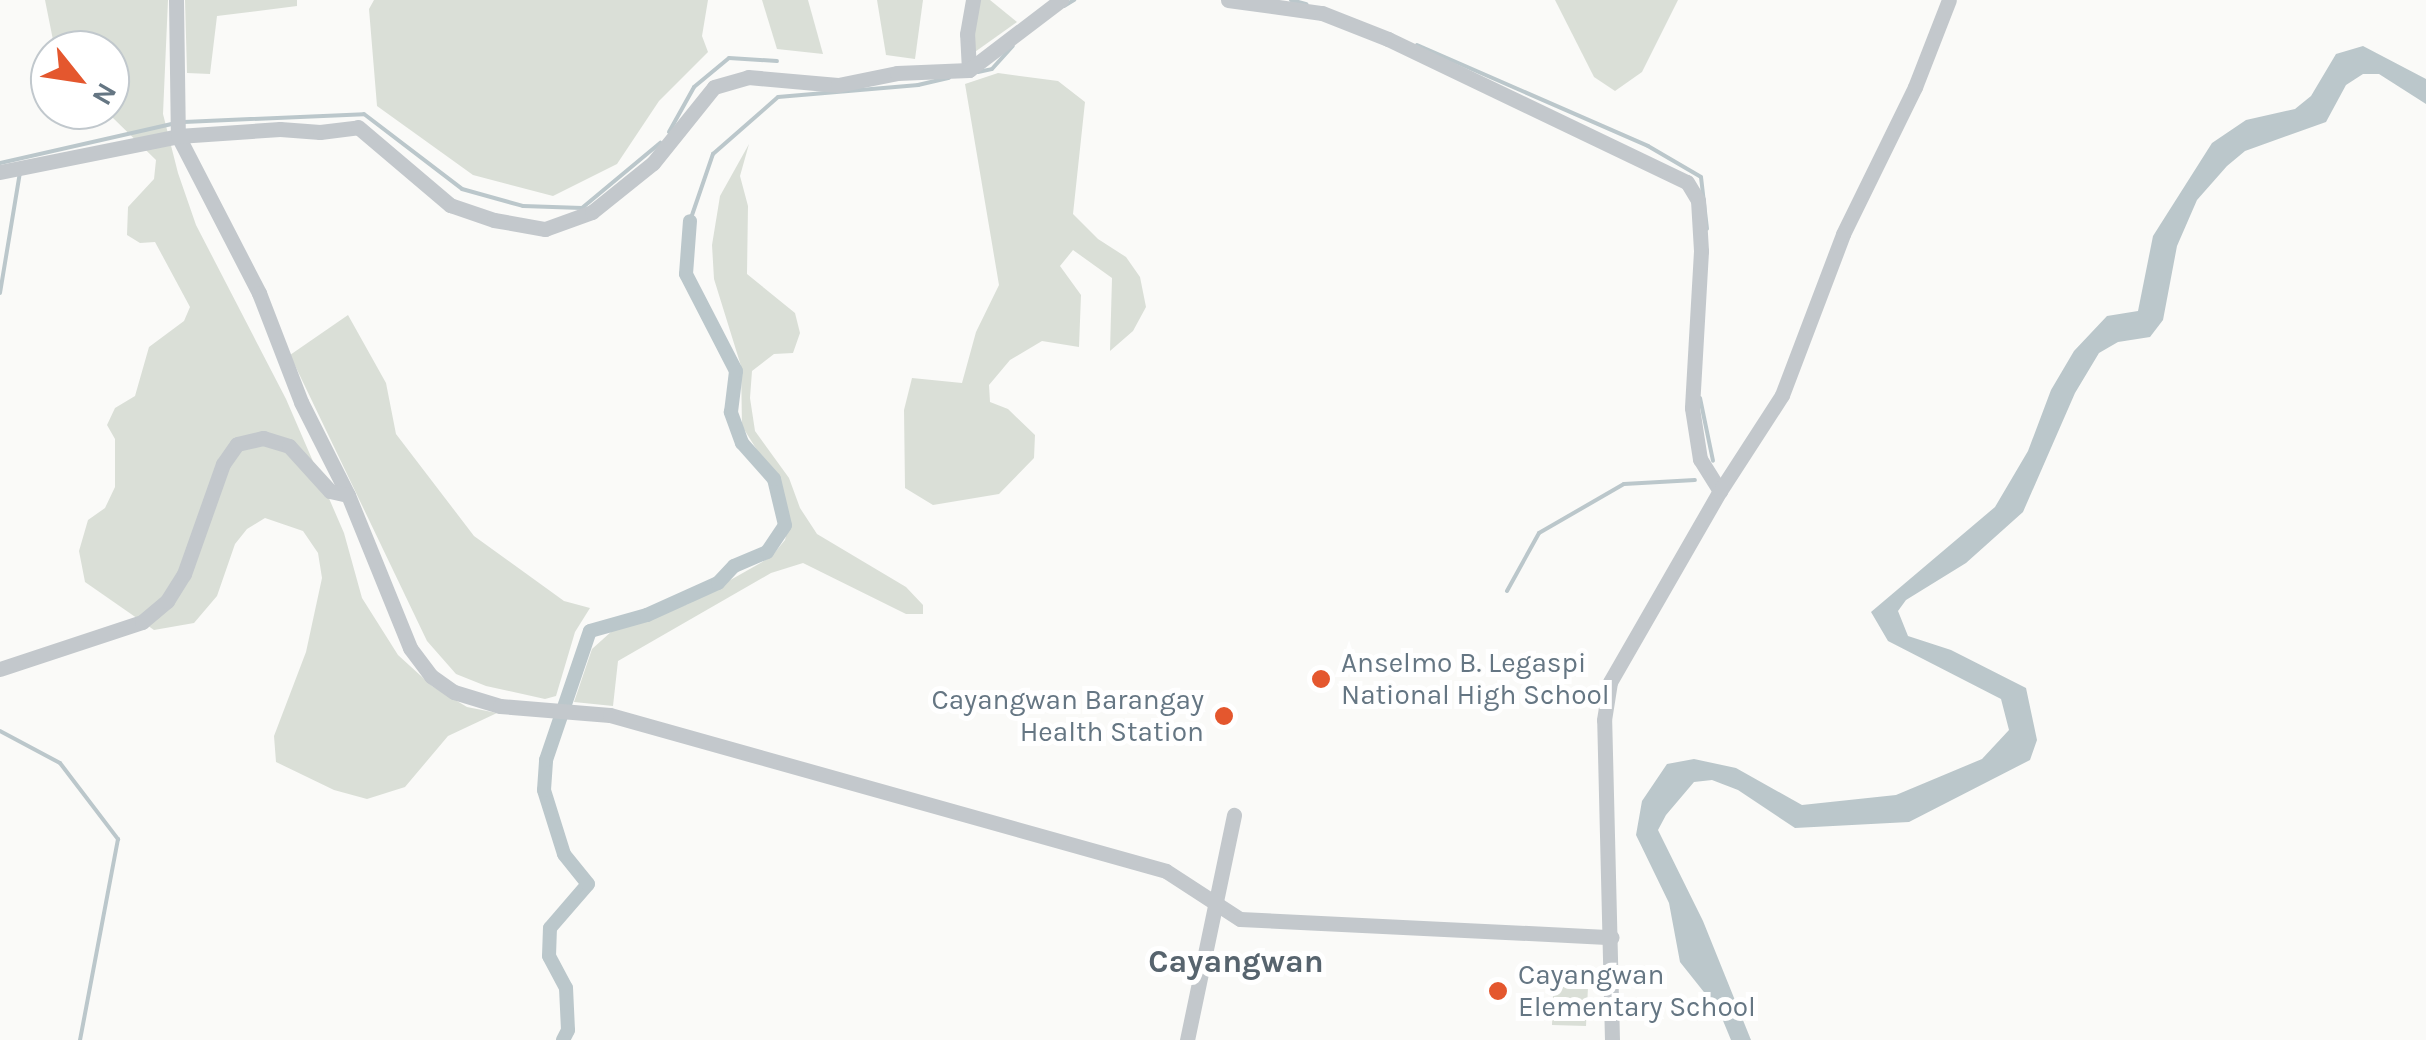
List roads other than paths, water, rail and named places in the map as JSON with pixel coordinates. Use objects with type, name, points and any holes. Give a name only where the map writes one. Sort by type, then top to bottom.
[{"type":"street","points":[[176,0],[178,136],[259,293],[301,402],[348,495],[410,648],[431,676],[473,700],[556,713],[610,715],[1166,872],[1194,886],[1215,906],[1240,919],[1612,936]]},
{"type":"street","points":[[969,70],[967,34],[972,0]]},
{"type":"street","points":[[0,172],[178,136],[358,127],[450,204],[494,220],[544,229],[592,212],[652,162],[714,87],[748,76],[838,85],[897,73],[969,70],[1061,0]]},
{"type":"street","points":[[1228,0],[1322,13],[1388,39],[1687,182],[1698,200],[1701,250],[1692,408],[1700,459],[1720,491]]},
{"type":"street","points":[[1612,1040],[1604,720],[1610,682],[1720,491],[1782,394],[1843,234],[1915,86],[1948,0]]},
{"type":"street","points":[[0,669],[142,622],[167,601],[184,574],[223,464],[238,444],[263,438],[289,446],[330,491],[348,495]]},
{"type":"street","points":[[1188,1040],[1234,815]]},
{"type":"waterway","points":[[1064,6],[1074,0]]},
{"type":"waterway","points":[[1291,0],[1306,4]]},
{"type":"waterway","points":[[1417,45],[1648,146],[1701,177],[1707,229]]},
{"type":"waterway","points":[[978,72],[992,69],[1013,46]]},
{"type":"waterway","points":[[669,132],[694,87],[729,58],[777,61]]},
{"type":"waterway","points":[[690,221],[713,154],[778,97],[918,85],[949,78]]},
{"type":"waterway","points":[[184,122],[364,114],[462,189],[523,206],[582,208],[660,143]]},
{"type":"waterway","points":[[0,163],[172,124]]},
{"type":"waterway","points":[[0,293],[20,172]]},
{"type":"waterway","points":[[563,1040],[568,1030],[566,988],[549,956],[550,928],[588,884],[564,854],[544,790],[546,760],[590,631],[647,615],[718,583],[734,566],[767,552],[785,525],[774,479],[742,443],[731,412],[736,371],[686,274],[690,221]]},
{"type":"waterway","points":[[1700,398],[1713,461]]},
{"type":"waterway","points":[[1507,591],[1539,533],[1624,484],[1695,480]]},
{"type":"waterway","points":[[0,731],[60,763],[118,839],[80,1040]]},
{"type":"place","name":"Anselmo B. Legaspi National High School","points":[[1321,679]]},
{"type":"place","name":"Cayangwan Barangay Health Station","points":[[1224,716]]},
{"type":"place","name":"Cayangwan Elementary School","points":[[1498,991]]},
{"type":"district","name":"Cayangwan","points":[[1236,962]]}]
